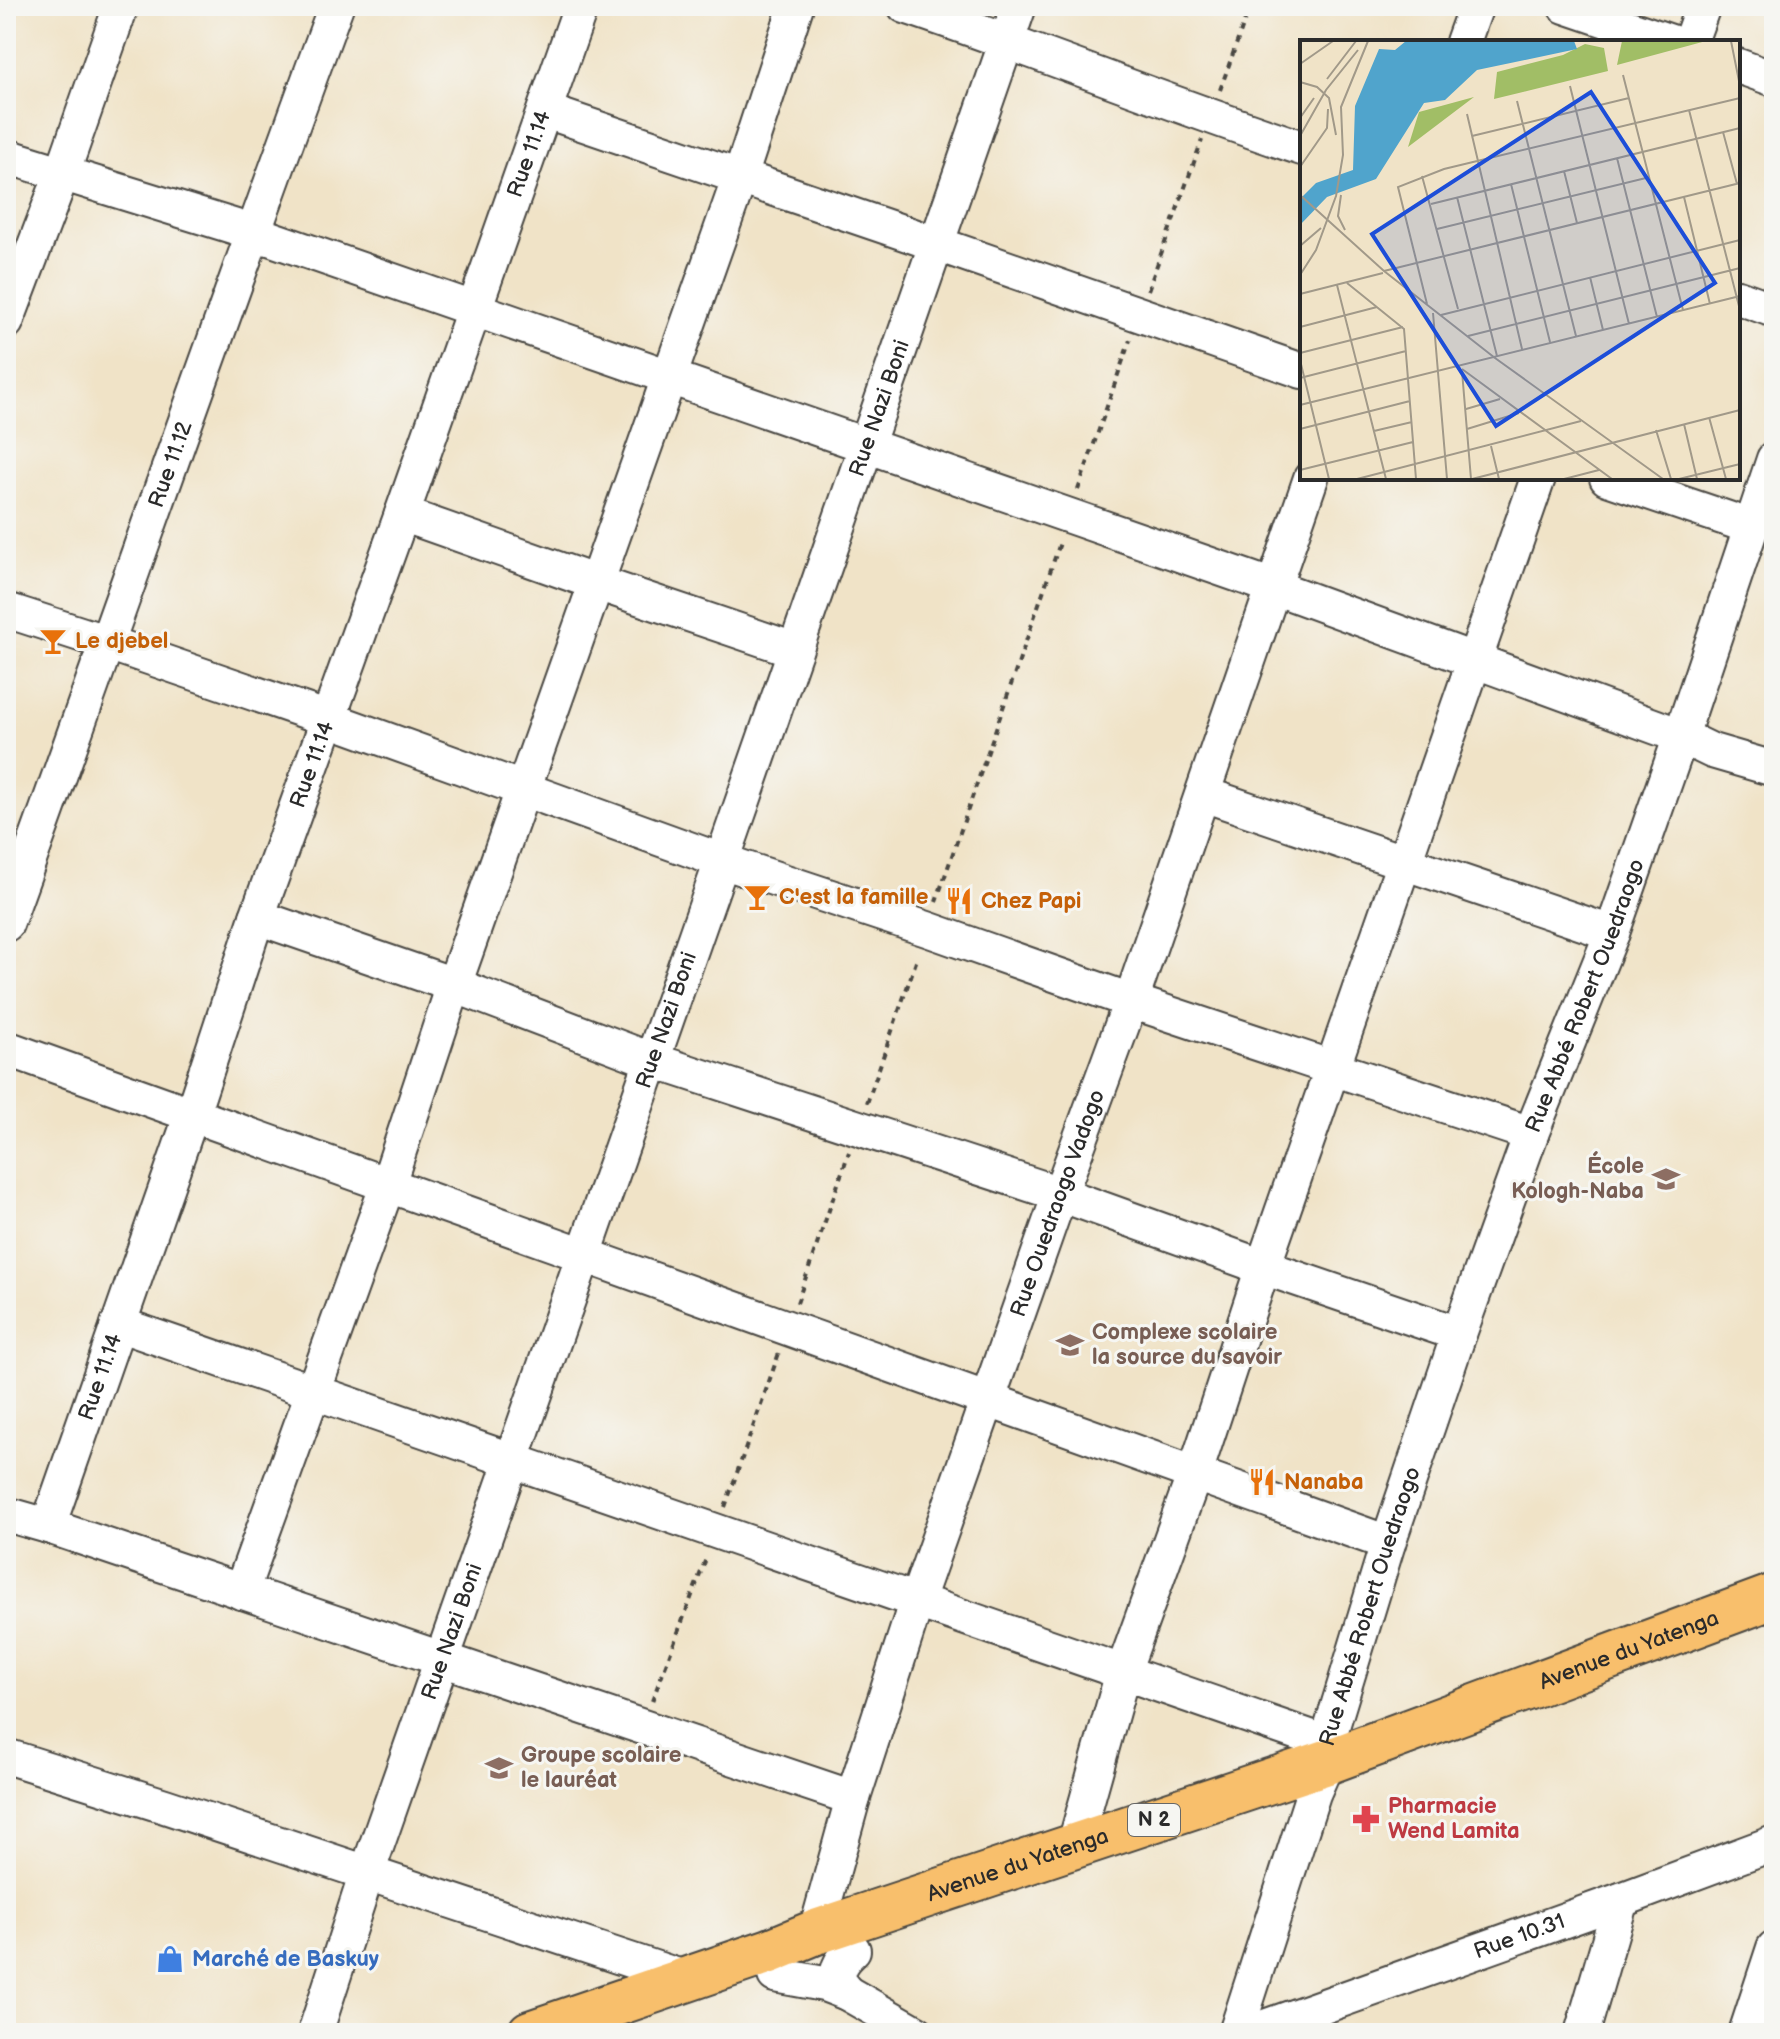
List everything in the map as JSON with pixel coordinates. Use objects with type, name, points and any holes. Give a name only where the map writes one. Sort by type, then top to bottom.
[{"type":"main road","name":"Avenue du Yatenga","points":[[530,2033],[770,1951],[835,1941],[1322,1766],[1774,1596]]},
{"type":"main road","name":"Avenue du Yatenga","points":[[604,2033],[775,1975],[835,1941],[1074,1847],[1322,1766],[1657,1668],[1774,1620]]},
{"type":"street","points":[[6,322],[121,6]]},
{"type":"street","name":"Rue 11.12","points":[[6,924],[252,232],[336,6]]},
{"type":"street","name":"Rue 11.14","points":[[48,1526],[192,1114],[257,917],[581,6]]},
{"type":"street","points":[[241,1592],[388,1184],[454,985],[740,177],[796,6]]},
{"type":"street","points":[[905,6],[1006,40],[1210,118],[1300,147]]},
{"type":"street","name":"Rue Nazi Boni","points":[[315,2033],[367,1873],[1019,6]]},
{"type":"street","points":[[1464,40],[1476,6]]},
{"type":"street","points":[[1565,6],[1665,40]]},
{"type":"street","points":[[1691,40],[1703,6]]},
{"type":"street","points":[[1740,67],[1774,79]]},
{"type":"street","points":[[546,111],[1300,370]]},
{"type":"street","points":[[6,156],[252,232],[1274,587],[1681,736],[1712,751],[1774,769]]},
{"type":"street","points":[[1740,298],[1774,310]]},
{"type":"street","name":"Rue Abbé Robert Ouedraogo","points":[[1255,2028],[1322,1766],[1388,1543],[1531,1134],[1612,933],[1774,459]]},
{"type":"street","name":"Rue Ouedraogo Vadogo","points":[[847,1993],[837,1981],[841,1961],[835,1941],[853,1798],[917,1600],[1131,1001],[1310,480]]},
{"type":"street","points":[[1074,1847],[1123,1672],[1195,1473],[1263,1267],[1537,480]]},
{"type":"street","points":[[1613,480],[1752,527]]},
{"type":"street","points":[[402,514],[795,650]]},
{"type":"street","points":[[6,610],[329,719],[722,861],[1531,1134]]},
{"type":"street","points":[[1203,794],[1612,933]]},
{"type":"street","points":[[257,917],[454,985],[651,1060],[1060,1194],[1459,1334]]},
{"type":"street","points":[[6,1048],[1388,1543]]},
{"type":"street","points":[[118,1324],[1123,1672],[1322,1766]]},
{"type":"street","points":[[6,1514],[853,1798]]},
{"type":"street","points":[[6,1756],[687,1979]]},
{"type":"street","name":"Rue 10.31","points":[[1255,2028],[1774,1843]]},
{"type":"street","points":[[1582,2033],[1621,1900]]},
{"type":"street","points":[[1746,2033],[1774,1948]]},
{"type":"street","points":[[775,1975],[824,1984],[847,1993],[917,2033]]},
{"type":"path","points":[[642,1727],[717,1531],[1139,314],[1250,6]]},
{"type":"place","name":"Le djebel","points":[[53,641]]},
{"type":"place","name":"C'est la famille","points":[[757,897]]},
{"type":"place","name":"Chez Papi","points":[[959,901]]},
{"type":"place","name":"École Kologh-Naba","points":[[1666,1179]]},
{"type":"place","name":"Complexe scolaire la source du savoir","points":[[1070,1345]]},
{"type":"place","name":"Nanaba","points":[[1262,1482]]},
{"type":"place","name":"Groupe scolaire le lauréat","points":[[499,1768]]},
{"type":"place","name":"Pharmacie Wend Lamita","points":[[1366,1819]]},
{"type":"place","name":"Marché de Baskuy","points":[[170,1959]]}]
